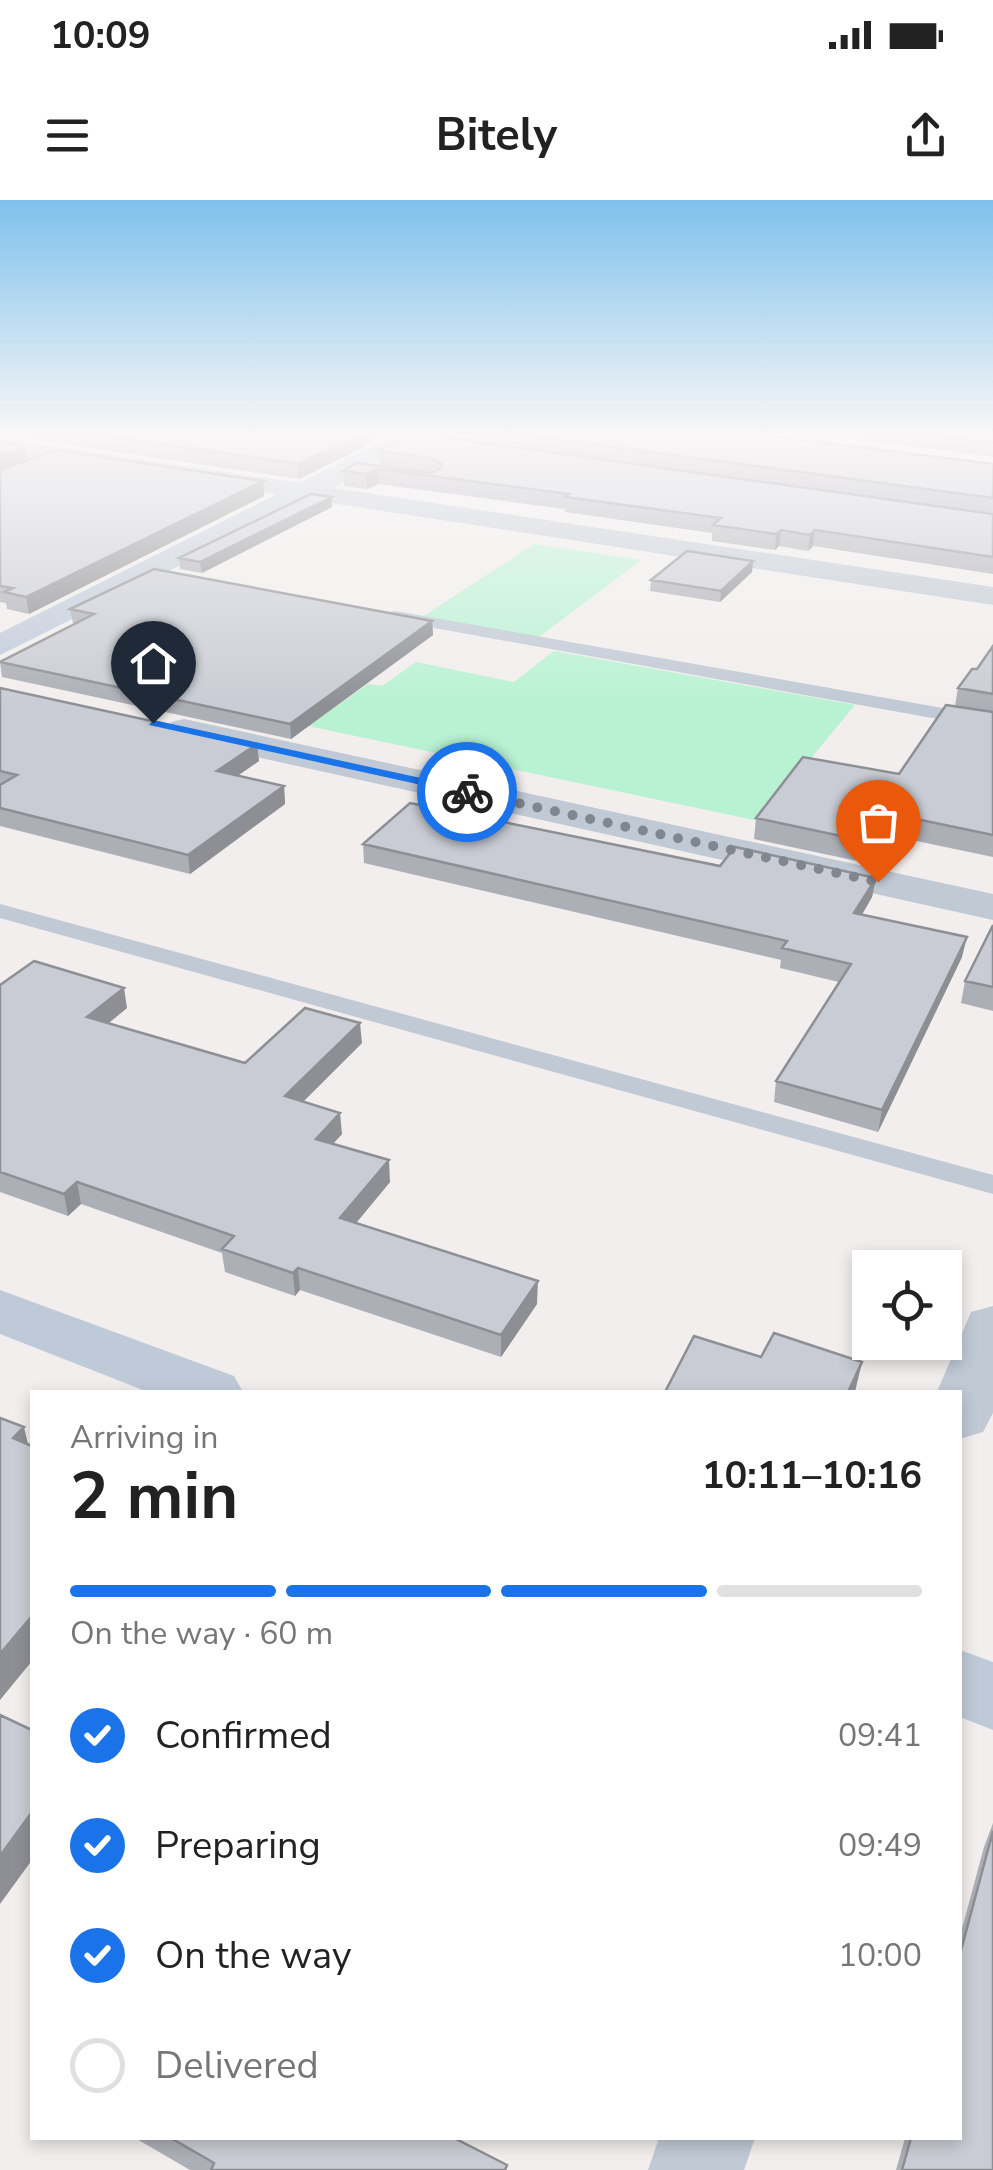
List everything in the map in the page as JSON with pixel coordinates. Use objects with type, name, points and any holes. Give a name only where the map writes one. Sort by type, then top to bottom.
[{"type":"main road","points":[[0,645],[245,524]]},
{"type":"main road","points":[[0,1311],[207,1390]]},
{"type":"main road","points":[[962,1684],[993,1696]]},
{"type":"street","points":[[520,524],[993,596]]},
{"type":"street","points":[[156,724],[993,907]]},
{"type":"street","points":[[962,1410],[993,1326]]},
{"type":"street","points":[[696,2170],[706,2140]]},
{"type":"lane","points":[[146,572],[185,578]]},
{"type":"lane","points":[[384,614],[993,723]]},
{"type":"lane","points":[[0,911],[993,1186]]},
{"type":"green space","points":[[534,544],[641,560],[539,637],[422,617]]},
{"type":"green space","points":[[554,651],[855,705],[759,821],[308,726],[368,684],[382,686],[416,662],[514,682]]},
{"type":"building","points":[[0,524],[175,524],[26,597],[4,592],[13,588],[0,586]]},
{"type":"building","points":[[249,524],[277,524],[200,562],[179,558]]},
{"type":"building","points":[[993,524],[993,557],[815,530],[810,535],[781,530],[776,534],[713,525]]},
{"type":"building","points":[[687,551],[753,561],[721,591],[651,580]]},
{"type":"building","points":[[154,569],[432,621],[290,724],[0,662],[94,614],[70,609]]},
{"type":"building","points":[[993,646],[993,694],[958,688],[972,669],[977,669]]},
{"type":"building","points":[[0,688],[257,744],[217,771],[284,786],[188,855],[0,808],[0,785],[17,775],[0,771]]},
{"type":"building","points":[[946,705],[993,712],[993,835],[911,818],[893,847],[756,818],[803,757],[899,774]]},
{"type":"building","points":[[410,803],[720,866],[735,847],[876,878],[854,913],[967,937],[882,1110],[776,1081],[851,964],[782,948],[787,941],[363,844]]},
{"type":"building","points":[[993,925],[993,987],[965,981]]},
{"type":"building","points":[[34,961],[124,988],[87,1017],[245,1063],[305,1008],[360,1023],[285,1096],[340,1113],[316,1139],[389,1160],[340,1218],[538,1281],[501,1335],[298,1268],[293,1273],[222,1249],[234,1236],[77,1182],[64,1194],[0,1172],[0,985]]},
{"type":"building","points":[[774,1333],[862,1362],[849,1390],[666,1390],[694,1336],[761,1357]]},
{"type":"building","points":[[0,1418],[24,1427],[13,1438],[30,1445],[30,1618],[0,1654]]},
{"type":"building","points":[[0,1715],[30,1729],[30,1815],[0,1856]]},
{"type":"building","points":[[993,1831],[993,2170],[902,2170],[910,2140],[962,2140],[962,1947]]},
{"type":"building","points":[[174,2140],[458,2140],[507,2165],[505,2170],[211,2170],[214,2163]]},
{"type":"way so far","points":[[467,792],[878,882]]},
{"type":"route","points":[[153,723],[467,792]]}]
